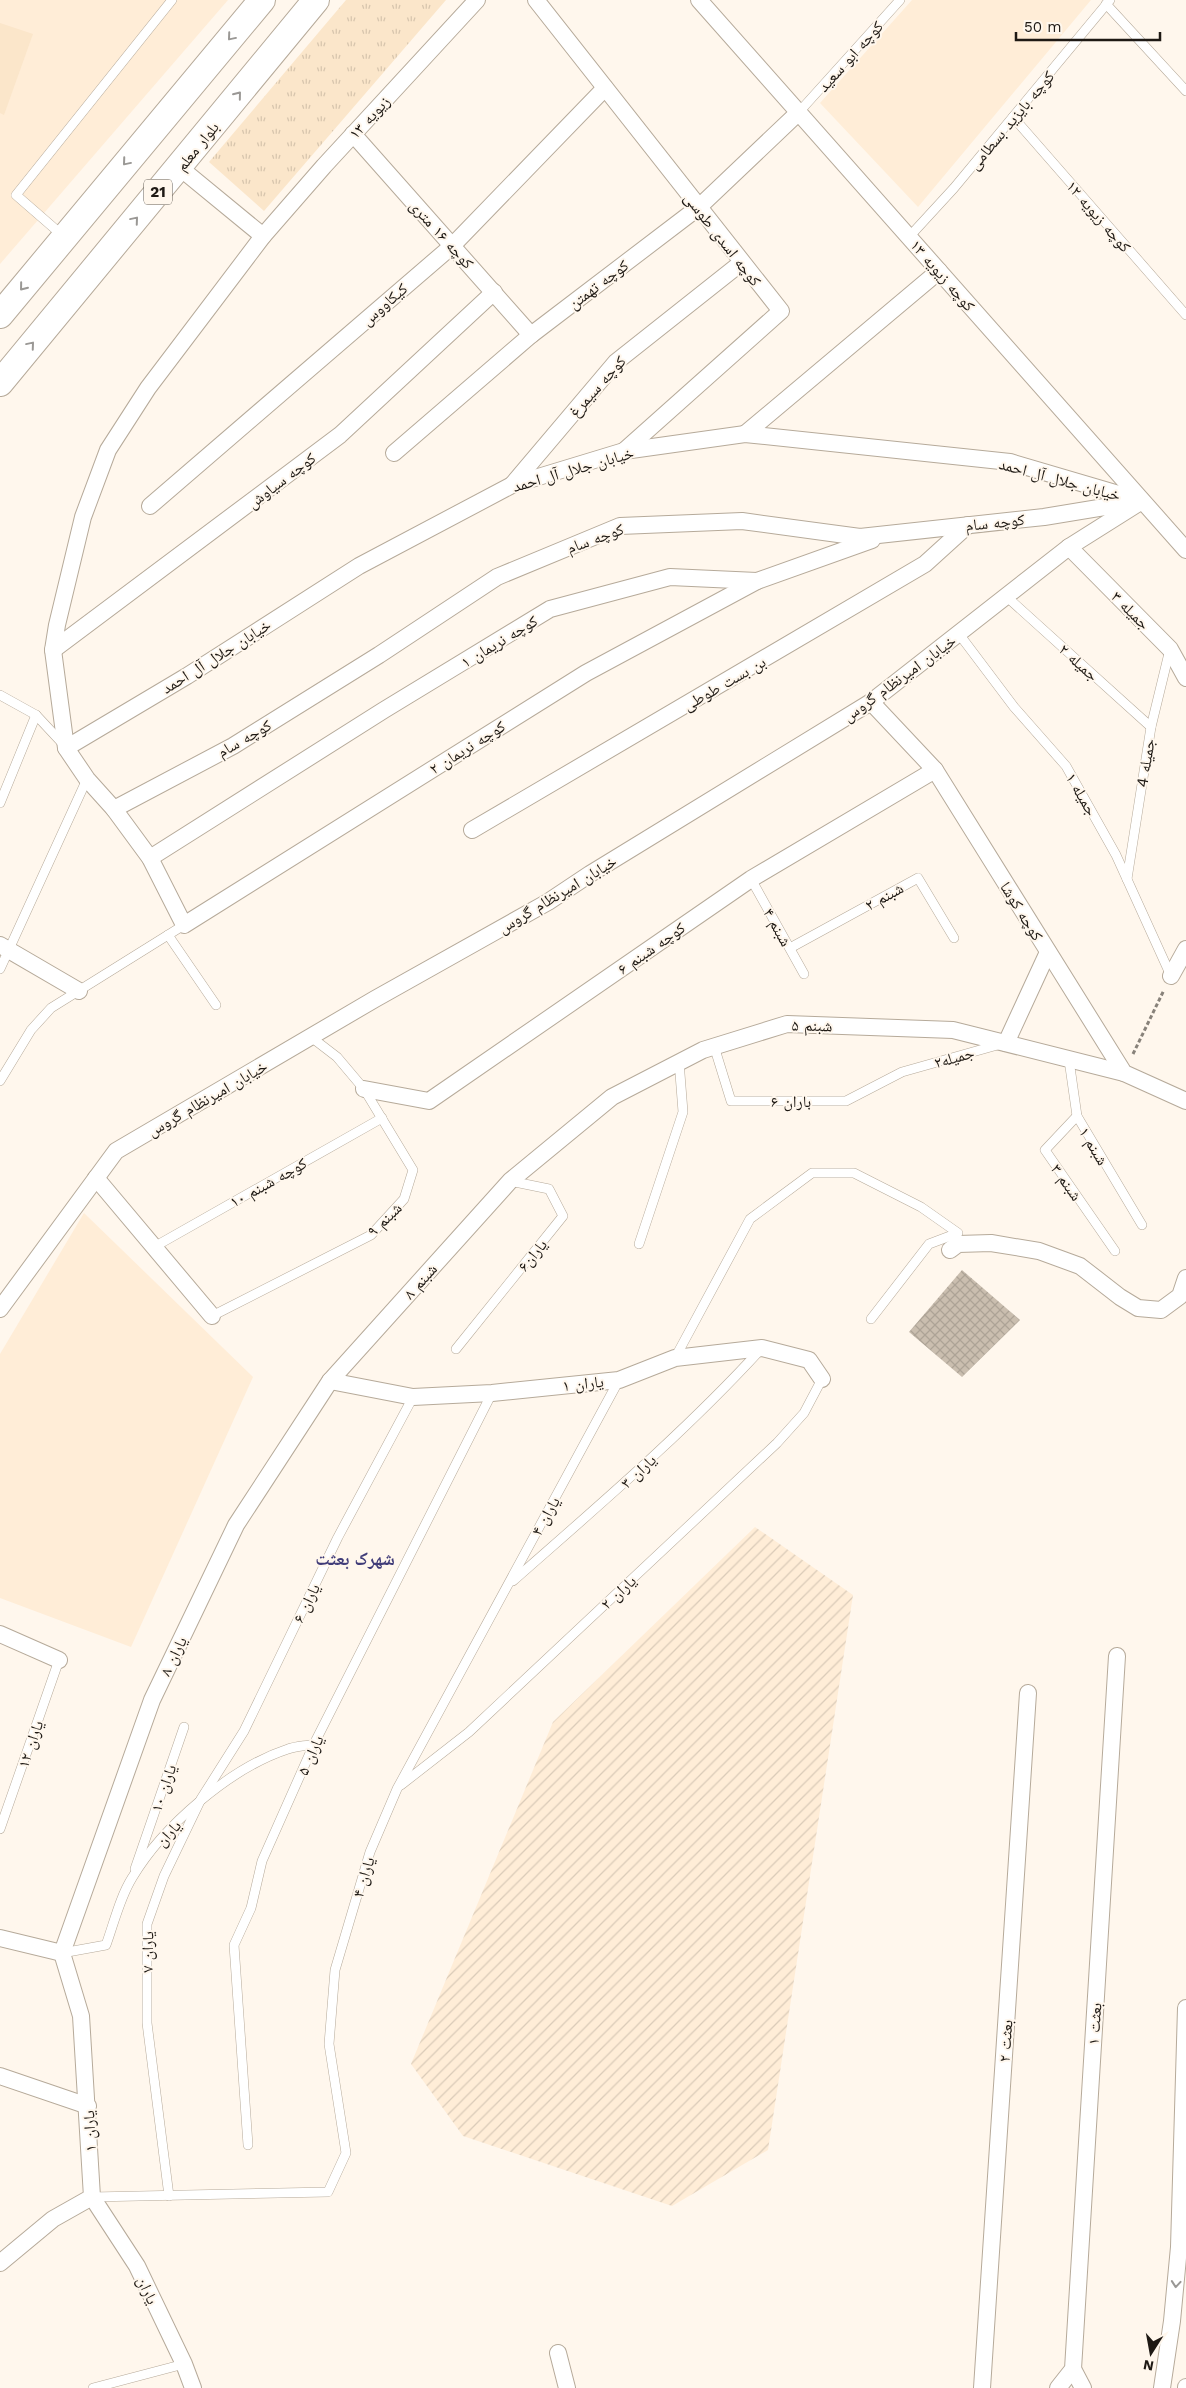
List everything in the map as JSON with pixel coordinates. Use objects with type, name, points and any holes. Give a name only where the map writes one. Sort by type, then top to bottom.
[{"type":"main road","points":[[0,315],[262,0]]},
{"type":"main road","name":"بلوار معلم","points":[[0,383],[316,0]]},
{"type":"street","name":"زیویه ۱۳","points":[[66,748],[53,650],[56,625],[83,517],[108,450],[148,388],[263,236],[353,134],[477,0]]},
{"type":"street","name":"کوچه اسدی طوسی","points":[[536,0],[781,311],[624,451]]},
{"type":"street","name":"کوچه زیویه ۱۳","points":[[700,0],[1186,550]]},
{"type":"street","name":"کیکاووس","points":[[150,506],[452,246],[605,88]]},
{"type":"street","name":"کوچه تهمتن","points":[[394,453],[531,335],[699,207],[799,112]]},
{"type":"street","name":"کوچه ۱۶ متری","points":[[353,134],[531,335]]},
{"type":"street","points":[[179,167],[263,236]]},
{"type":"street","name":"کوچه سیمرغ","points":[[512,485],[616,362],[742,263]]},
{"type":"street","points":[[745,434],[939,271]]},
{"type":"street","name":"کوچه سیاوش","points":[[53,650],[340,436],[494,292]]},
{"type":"street","name":"خیابان جلال آل احمد","points":[[66,748],[186,676],[359,566],[512,485],[624,451],[745,434],[1010,462],[1142,501]]},
{"type":"street","name":"کوچه سام","points":[[114,809],[233,746],[379,655],[497,577],[620,526],[742,521],[860,537],[1044,517],[1142,501]]},
{"type":"street","name":"خیابان امیرنظام گروس","points":[[0,1309],[116,1151],[548,902],[590,874],[871,702],[1069,547],[1142,501]]},
{"type":"street","name":"بن بست طوطی","points":[[472,830],[925,564],[968,525]]},
{"type":"street","name":"کوچه نریمان ۱","points":[[150,858],[384,710],[550,609],[670,577],[757,581],[888,534]]},
{"type":"street","name":"جمیله ۳","points":[[1069,547],[1170,649],[1186,678]]},
{"type":"street","name":"کوچه نریمان ۲","points":[[184,925],[586,673],[757,581]]},
{"type":"street","name":"کوچه کوشا","points":[[871,702],[935,770],[1124,1073]]},
{"type":"street","points":[[66,748],[87,778],[114,809],[150,858],[184,925]]},
{"type":"street","name":"کوچه شبنم ۶","points":[[364,1089],[429,1101],[751,879],[935,770]]},
{"type":"street","points":[[5,947],[79,991]]},
{"type":"street","points":[[1171,976],[1186,950]]},
{"type":"street","points":[[1006,1043],[1048,952]]},
{"type":"street","name":"شبنم ۵","points":[[510,1181],[612,1097],[679,1061],[714,1046],[787,1024],[953,1030],[1124,1073]]},
{"type":"street","points":[[1124,1073],[1186,1100]]},
{"type":"street","points":[[96,1178],[212,1316]]},
{"type":"street","name":"شبنم ۸","points":[[330,1381],[510,1181]]},
{"type":"street","points":[[950,1250],[958,1244],[991,1244],[1039,1252],[1080,1266],[1120,1297],[1138,1308],[1161,1310],[1180,1296],[1186,1278]]},
{"type":"street","name":"یاران ۱","points":[[330,1381],[413,1397],[492,1393],[619,1380],[675,1358],[762,1348],[809,1360],[822,1379]]},
{"type":"street","name":"یاران ۸","points":[[62,1953],[152,1700],[236,1525],[330,1381]]},
{"type":"street","points":[[0,1634],[59,1660]]},
{"type":"street","name":"بعثت ۱","points":[[1073,2369],[1116,1656]]},
{"type":"street","name":"بعثت ۲","points":[[982,2388],[1028,1693]]},
{"type":"street","points":[[0,1938],[62,1953]]},
{"type":"street","name":"یاران ۱","points":[[62,1953],[81,2016],[88,2106],[92,2197]]},
{"type":"street","points":[[1162,2388],[1172,2321],[1179,2247],[1186,2008]]},
{"type":"street","points":[[0,2076],[88,2106]]},
{"type":"street","points":[[0,2263],[53,2219],[92,2197]]},
{"type":"street","name":"یاران","points":[[92,2197],[137,2266],[184,2364],[193,2388]]},
{"type":"street","points":[[558,2353],[567,2388]]},
{"type":"street","points":[[1058,2388],[1073,2369],[1083,2388]]},
{"type":"lane","points":[[64,237],[16,195],[172,0]]},
{"type":"lane","name":"کوچه ابو سعید","points":[[799,112],[900,0]]},
{"type":"lane","points":[[1108,2],[1186,90]]},
{"type":"lane","name":"کوچه بایزید بسطامی","points":[[909,236],[954,188],[1108,2]]},
{"type":"lane","name":"کوچه زیویه ۱۲","points":[[1013,117],[1186,315]]},
{"type":"lane","name":"جمیله ۲","points":[[1007,597],[1151,728]]},
{"type":"lane","name":"جمیله ۱","points":[[959,634],[1014,707],[1066,766],[1116,855],[1171,976]]},
{"type":"lane","name":"جمیله 4","points":[[1127,879],[1151,728],[1170,649]]},
{"type":"lane","points":[[0,695],[36,715],[66,748]]},
{"type":"lane","points":[[0,803],[36,715]]},
{"type":"lane","points":[[0,969],[5,947],[87,778]]},
{"type":"lane","name":"شبنم ۲","points":[[790,948],[918,878],[954,938]]},
{"type":"lane","name":"شبنم ۴","points":[[751,879],[804,974]]},
{"type":"lane","points":[[0,1081],[31,1030],[51,1008],[184,925]]},
{"type":"lane","points":[[168,935],[216,1005]]},
{"type":"lane","name":"شبنم ۹","points":[[212,1316],[371,1235],[404,1199],[413,1170],[364,1089],[337,1057],[311,1037]]},
{"type":"lane","name":"جمیله۲","points":[[902,1072],[1006,1043]]},
{"type":"lane","name":"باران ۶","points":[[714,1046],[731,1101],[846,1101],[902,1072]]},
{"type":"lane","name":"شبنم ۱","points":[[1069,1060],[1077,1116],[1142,1225]]},
{"type":"lane","points":[[639,1244],[684,1112],[679,1061]]},
{"type":"lane","name":"شبنم ۳","points":[[1077,1116],[1045,1150],[1115,1251]]},
{"type":"lane","name":"کوچه شبنم ۱۰","points":[[154,1247],[382,1118]]},
{"type":"lane","points":[[675,1358],[750,1219],[812,1173],[854,1173],[921,1207],[958,1233],[929,1244],[871,1319]]},
{"type":"lane","name":"یاران۶","points":[[456,1349],[563,1216],[549,1189],[510,1181]]},
{"type":"lane","name":"یاران ۳","points":[[507,1586],[620,1488],[714,1400],[762,1348]]},
{"type":"lane","name":"یاران ۲","points":[[397,1789],[469,1732],[777,1443],[804,1413],[822,1379]]},
{"type":"lane","name":"یاران ۴","points":[[92,2197],[328,2192],[346,2152],[329,2044],[335,1970],[370,1852],[397,1789],[619,1380]]},
{"type":"lane","name":"یاران ۵","points":[[248,2144],[234,1946],[251,1908],[262,1861],[314,1744],[492,1393]]},
{"type":"lane","name":"یاران ۶","points":[[244,1731],[338,1537],[413,1397]]},
{"type":"lane","name":"یاران ۱۲","points":[[0,1829],[59,1660]]},
{"type":"lane","name":"یاران ۱۰","points":[[131,1878],[184,1727]]},
{"type":"lane","name":"یاران ۷","points":[[169,2196],[147,2023],[147,1924],[164,1876],[201,1799],[244,1731]]},
{"type":"lane","name":"یاران","points":[[62,1953],[106,1945],[131,1878],[165,1833],[201,1799],[248,1768],[288,1748],[314,1744]]},
{"type":"lane","points":[[93,2388],[184,2364]]},
{"type":"path","points":[[1124,1073],[1171,976]]},
{"type":"shaded area","points":[[0,0],[228,0],[0,264]]},
{"type":"shaded area","points":[[912,0],[1091,0],[918,207],[820,103]]},
{"type":"shaded area","points":[[84,1213],[253,1377],[131,1647],[0,1598],[0,1354]]},
{"type":"shaded area","points":[[755,1527],[853,1595],[768,2150],[672,2206],[463,2136],[411,2064],[553,1722]]},
{"type":"green space","points":[[346,0],[446,0],[264,211],[209,162]]},
{"type":"green space","points":[[0,23],[33,34],[4,115],[0,113]]},
{"type":"building","points":[[962,1270],[1020,1320],[962,1377],[909,1332]]},
{"type":"district","name":"شهرک بعثت","points":[[355,1559]]}]
